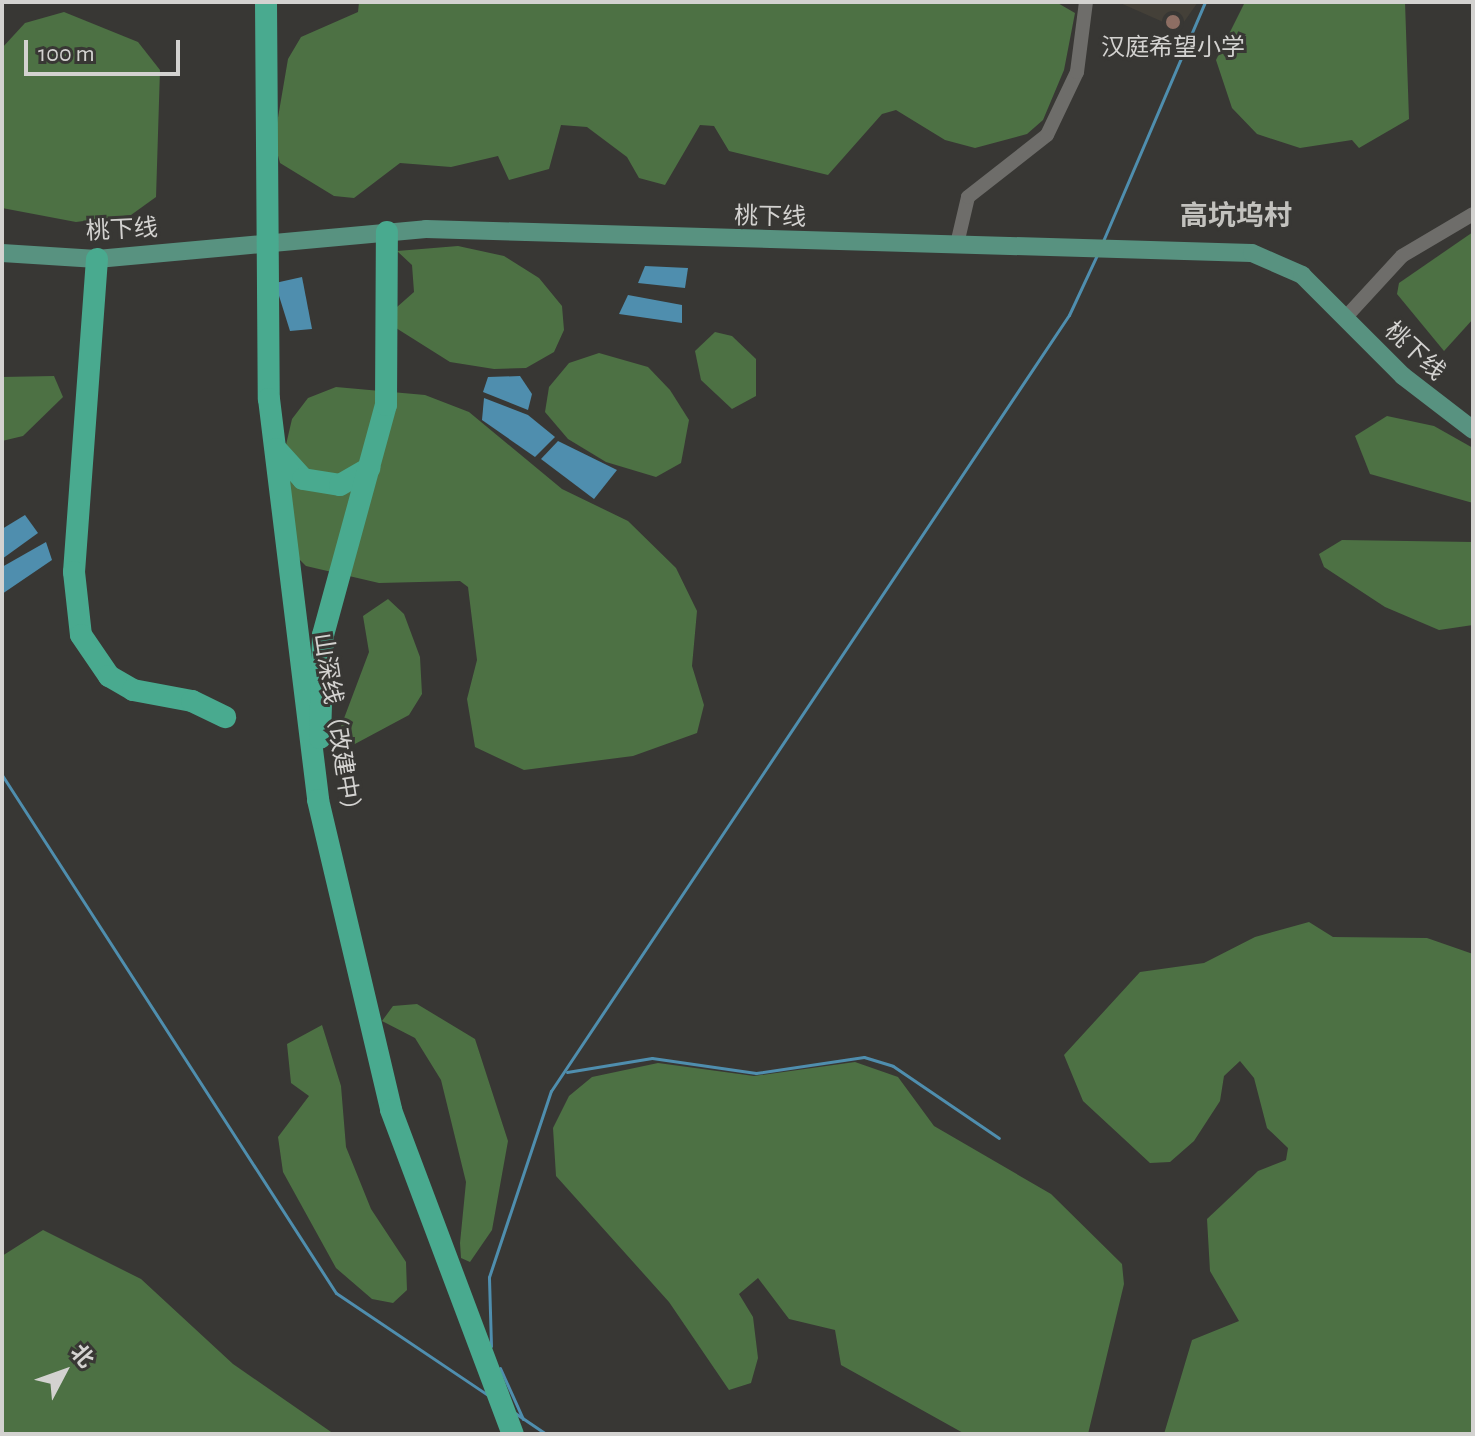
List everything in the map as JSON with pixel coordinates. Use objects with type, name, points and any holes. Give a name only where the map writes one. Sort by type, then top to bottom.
[{"type":"highway","name":"山深线（改建中）","points":[[266,2],[263,164],[269,399],[301,692],[337,885],[391,1110],[458,1279],[513,1434]]},
{"type":"highway","points":[[337,885],[318,670],[386,405],[387,232]]},
{"type":"highway","points":[[97,259],[74,572],[81,635],[109,676],[133,690],[192,701],[225,717]]},
{"type":"highway","points":[[274,445],[303,479],[340,485],[370,468]]},
{"type":"main road","name":"桃下线","points":[[2,253],[97,259],[387,232],[1252,253],[1302,275],[1345,318],[1473,430]]},
{"type":"street","points":[[957,244],[968,197],[1047,135],[1077,72],[1086,2]]},
{"type":"street","points":[[1345,318],[1402,256],[1473,214]]},
{"type":"shaded area","name":"汉庭希望小学","points":[[1118,2],[1198,2],[1179,29]]},
{"type":"green space","points":[[359,2],[1056,2],[1075,13],[1064,70],[1043,120],[1027,134],[975,148],[945,140],[896,110],[882,114],[828,175],[729,151],[714,126],[700,125],[665,185],[639,178],[627,157],[587,127],[561,125],[549,169],[509,180],[498,156],[451,167],[400,163],[354,198],[334,196],[280,163],[274,141],[288,59],[301,37],[358,12]]},
{"type":"green space","points":[[1245,2],[1405,2],[1409,119],[1359,148],[1352,140],[1300,148],[1257,134],[1232,108],[1216,60]]},
{"type":"green space","points":[[64,12],[138,42],[160,70],[156,197],[131,215],[76,222],[2,208],[2,48],[25,23]]},
{"type":"green space","points":[[1473,232],[1473,319],[1444,351],[1397,294],[1399,283]]},
{"type":"green space","points":[[458,246],[504,256],[539,278],[562,306],[564,330],[554,352],[526,368],[494,369],[450,362],[396,328],[397,307],[414,292],[412,265],[397,251]]},
{"type":"green space","points":[[715,332],[732,336],[756,359],[756,396],[732,409],[701,380],[695,351]]},
{"type":"green space","points":[[599,353],[648,367],[670,390],[689,420],[681,463],[656,477],[606,462],[568,439],[545,412],[549,387],[569,363]]},
{"type":"green space","points":[[54,376],[63,397],[23,436],[2,441],[2,377]]},
{"type":"green space","points":[[336,387],[425,395],[469,412],[562,489],[628,521],[676,568],[697,611],[692,666],[704,705],[697,733],[633,756],[524,770],[475,747],[467,699],[477,660],[468,587],[460,581],[379,583],[306,566],[293,553],[285,449],[292,419],[308,398]]},
{"type":"green space","points":[[1387,416],[1434,426],[1473,448],[1473,503],[1370,474],[1355,436]]},
{"type":"green space","points":[[1342,540],[1473,542],[1473,625],[1439,630],[1385,607],[1324,567],[1319,554]]},
{"type":"green space","points":[[388,599],[404,614],[420,657],[422,694],[409,715],[353,745],[340,729],[369,652],[363,616]]},
{"type":"green space","points":[[1309,922],[1333,937],[1427,938],[1473,954],[1473,1434],[1164,1434],[1192,1340],[1239,1321],[1210,1271],[1207,1219],[1258,1171],[1286,1160],[1288,1148],[1267,1128],[1254,1078],[1240,1061],[1224,1076],[1220,1101],[1194,1141],[1170,1162],[1150,1163],[1083,1101],[1064,1055],[1140,972],[1204,963],[1255,937]]},
{"type":"green space","points":[[417,1004],[475,1039],[508,1141],[492,1230],[470,1262],[461,1258],[460,1243],[466,1182],[441,1080],[415,1038],[382,1021],[393,1006]]},
{"type":"green space","points":[[322,1025],[341,1086],[346,1147],[371,1209],[406,1262],[407,1290],[393,1303],[372,1299],[336,1268],[283,1172],[278,1137],[309,1096],[291,1083],[287,1044]]},
{"type":"green space","points":[[855,1062],[898,1077],[934,1126],[1051,1194],[1122,1264],[1124,1284],[1088,1434],[965,1434],[841,1365],[835,1330],[789,1319],[758,1278],[739,1294],[753,1317],[758,1358],[751,1383],[729,1390],[669,1302],[556,1176],[553,1128],[569,1096],[592,1077],[658,1063],[754,1076]]},
{"type":"green space","points":[[43,1230],[141,1279],[233,1364],[334,1434],[2,1434],[2,1256]]},
{"type":"water","points":[[645,266],[688,268],[685,288],[638,283]]},
{"type":"water","points":[[302,277],[312,329],[290,331],[275,283]]},
{"type":"water","points":[[628,295],[682,305],[682,323],[619,314]]},
{"type":"water","points":[[520,376],[532,394],[528,410],[483,392],[488,377]]},
{"type":"water","points":[[484,398],[528,415],[555,437],[535,457],[482,420]]},
{"type":"water","points":[[558,441],[617,470],[594,499],[541,459]]},
{"type":"water","points":[[25,515],[38,533],[2,559],[2,529]]},
{"type":"water","points":[[46,542],[52,560],[2,594],[2,567]]},
{"type":"waterway","points":[[1103,241],[1205,2]]},
{"type":"waterway","points":[[491,1346],[489,1277],[551,1091],[1069,315],[1097,255]]},
{"type":"waterway","points":[[2,775],[336,1293],[489,1396]]},
{"type":"waterway","points":[[567,1072],[652,1058],[756,1073],[864,1057],[893,1066],[999,1138]]},
{"type":"waterway","points":[[500,1368],[523,1419]]},
{"type":"waterway","points":[[515,1413],[546,1434]]},
{"type":"place","name":"汉庭希望小学","points":[[1173,22]]},
{"type":"district","name":"高坑坞村","points":[[1236,217]]}]
